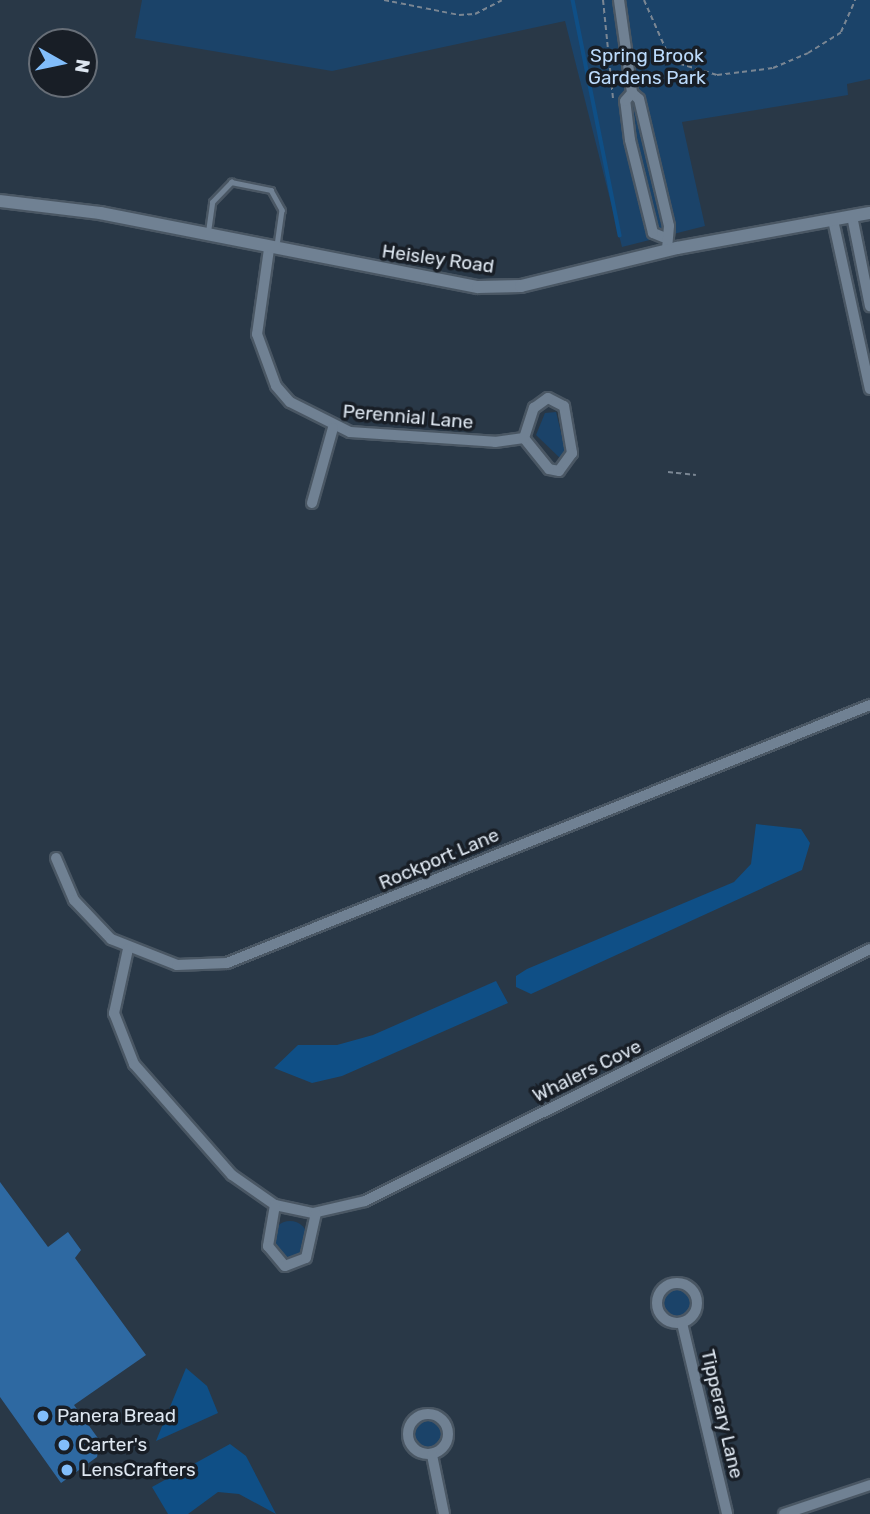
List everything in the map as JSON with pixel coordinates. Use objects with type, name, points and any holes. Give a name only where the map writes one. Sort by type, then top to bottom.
[{"type":"street","points":[[619,0],[632,93],[639,99],[669,226],[663,237],[667,250]]},
{"type":"street","points":[[632,93],[625,101],[630,140],[653,233],[663,237]]},
{"type":"street","name":"Heisley Road","points":[[0,201],[489,286],[566,277],[667,250],[870,213]]},
{"type":"street","points":[[852,216],[870,306]]},
{"type":"street","points":[[833,220],[870,389]]},
{"type":"street","name":"Perennial Lane","points":[[273,250],[257,334],[264,361],[290,402],[333,428],[495,442],[524,438]]},
{"type":"street","points":[[548,398],[560,401],[570,460],[562,469],[549,469],[524,438],[534,408],[548,398]]},
{"type":"street","points":[[312,503],[333,428]]},
{"type":"street","name":"Rockport Lane","points":[[56,858],[83,912],[128,949],[184,966],[239,960],[870,705]]},
{"type":"street","name":"Whalers Cove","points":[[128,949],[114,998],[129,1056],[232,1175],[275,1205],[316,1213],[365,1201],[870,949]]},
{"type":"street","points":[[275,1205],[268,1246],[285,1266],[306,1258],[316,1213]]},
{"type":"street","points":[[671,1284],[687,1285],[696,1297],[695,1313],[682,1323],[667,1321],[657,1309],[659,1293],[671,1284]]},
{"type":"street","name":"Tipperary Lane","points":[[682,1323],[727,1514]]},
{"type":"street","points":[[432,1455],[448,1440],[447,1426],[437,1416],[422,1415],[411,1423],[408,1436],[432,1455],[444,1514]]},
{"type":"street","points":[[784,1514],[870,1485]]},
{"type":"lane","points":[[207,236],[219,189],[231,182],[271,190],[282,210],[273,250]]},
{"type":"path","points":[[384,0],[459,15],[475,14],[502,0]]},
{"type":"path","points":[[644,0],[671,61],[717,75],[773,68],[808,53],[841,32],[855,0]]},
{"type":"path","points":[[668,472],[696,475]]},
{"type":"green space","name":"Spring Brook Gardens Park","points":[[142,0],[870,0],[870,79],[847,84],[848,95],[682,122],[705,226],[622,247],[565,21],[332,71],[135,38]]},
{"type":"green space","points":[[556,412],[566,453],[561,459],[536,435],[545,413]]},
{"type":"green space","points":[[290,1221],[303,1226],[308,1239],[303,1252],[290,1257],[277,1252],[272,1239],[277,1226]]},
{"type":"green space","points":[[679,1288],[685,1289],[693,1297],[693,1309],[685,1317],[679,1318],[673,1317],[665,1309],[664,1303],[665,1297],[673,1289]]},
{"type":"green space","points":[[429,1421],[439,1425],[443,1435],[439,1445],[429,1449],[419,1445],[415,1435],[419,1425]]},
{"type":"shaded area","points":[[756,824],[801,829],[810,843],[802,870],[531,994],[516,987],[516,976],[527,969],[734,882],[751,864]]},
{"type":"shaded area","points":[[496,981],[508,1003],[342,1076],[312,1083],[274,1068],[298,1045],[337,1045],[373,1035]]},
{"type":"shaded area","points":[[186,1368],[207,1386],[218,1413],[156,1441]]},
{"type":"shaded area","points":[[230,1444],[246,1456],[276,1514],[239,1494],[218,1492],[188,1514],[168,1514],[152,1487]]},
{"type":"building","points":[[0,1182],[48,1247],[68,1232],[81,1250],[75,1258],[146,1355],[74,1405],[100,1441],[97,1457],[61,1483],[0,1397]]},
{"type":"waterway","points":[[573,0],[620,235]]},
{"type":"place","name":"Panera Bread","points":[[43,1416]]},
{"type":"place","name":"Carter's","points":[[64,1445]]},
{"type":"place","name":"LensCrafters","points":[[67,1470]]}]
